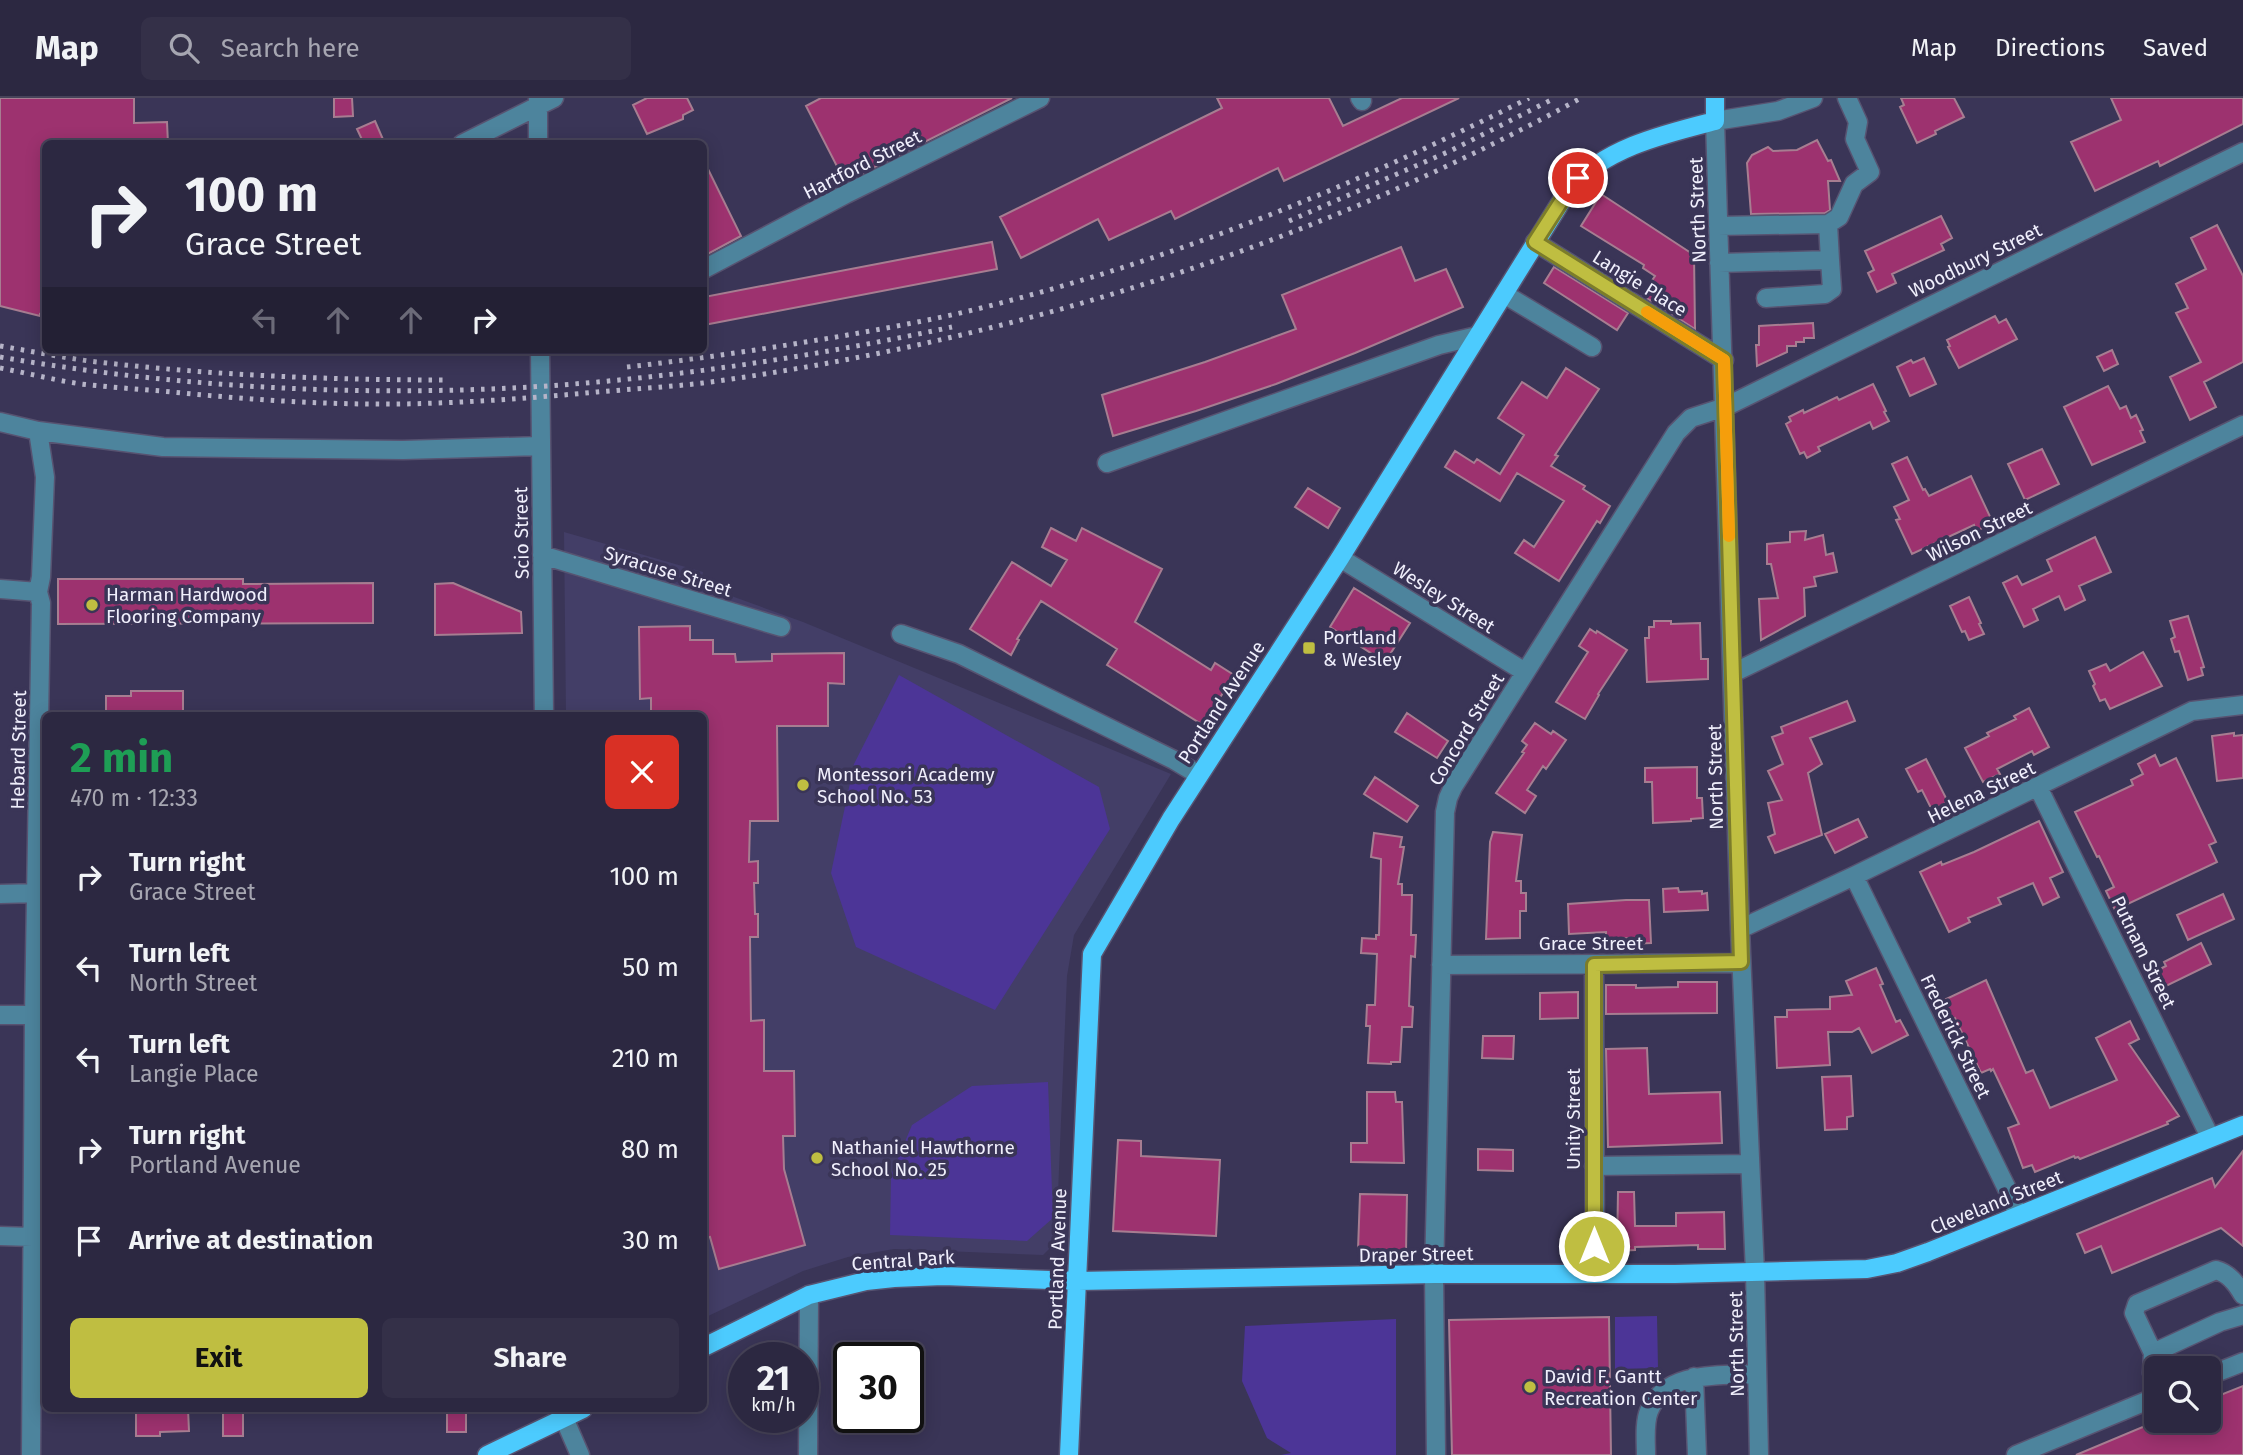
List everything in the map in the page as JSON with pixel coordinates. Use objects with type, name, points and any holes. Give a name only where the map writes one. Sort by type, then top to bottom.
[{"type":"main road","name":"North Street","points":[[1715,98],[1715,121]]},
{"type":"main road","name":"Portland Avenue","points":[[1069,1455],[1092,954],[1199,775],[1340,558],[1569,189],[1586,171],[1639,143],[1715,121]]},
{"type":"main road","name":"Cleveland Street","points":[[1755,1272],[1859,1269],[1897,1263],[2243,1125]]},
{"type":"main road","name":"Draper Street","points":[[1078,1281],[1434,1274],[1755,1272]]},
{"type":"main road","name":"Central Park","points":[[707,1346],[809,1295],[866,1281],[943,1276],[1078,1281]]},
{"type":"main road","points":[[487,1455],[577,1412]]},
{"type":"street","name":"Hartford Street","points":[[707,267],[846,194],[1040,98]]},
{"type":"street","points":[[1715,121],[1778,111],[1813,98]]},
{"type":"street","points":[[1718,226],[1828,224],[1839,217],[1853,184],[1870,172],[1855,139],[1858,122],[1847,98]]},
{"type":"street","points":[[470,140],[543,101]]},
{"type":"street","points":[[538,140],[543,101]]},
{"type":"street","name":"North Street","points":[[1715,121],[1759,1455]]},
{"type":"street","name":"Woodbury Street","points":[[1725,407],[2243,152]]},
{"type":"street","points":[[1766,298],[1825,294],[1832,289],[1828,224]]},
{"type":"street","name":"Langie Place","points":[[1535,242],[1724,360]]},
{"type":"street","points":[[1719,263],[1830,260]]},
{"type":"street","points":[[1504,293],[1592,347]]},
{"type":"street","points":[[1107,463],[1439,345],[1477,336]]},
{"type":"street","name":"Scio Street","points":[[540,354],[544,712]]},
{"type":"street","name":"Concord Street","points":[[1436,1455],[1434,1274],[1445,813],[1448,798],[1676,433],[1691,418],[1725,407]]},
{"type":"street","points":[[0,422],[38,431],[163,447],[403,450],[540,446]]},
{"type":"street","name":"Wilson Street","points":[[1733,673],[2243,425]]},
{"type":"street","name":"Hebard Street","points":[[31,1455],[39,1256],[32,1237],[39,1162],[34,1015],[41,965],[37,894],[42,759],[41,603],[38,592],[43,553],[45,477],[38,431]]},
{"type":"street","name":"Syracuse Street","points":[[542,555],[781,627]]},
{"type":"street","name":"Wesley Street","points":[[1340,558],[1525,672]]},
{"type":"street","points":[[0,589],[38,592]]},
{"type":"street","points":[[901,634],[959,653],[1199,775]]},
{"type":"street","name":"Helena Street","points":[[1740,929],[2038,788],[2192,711],[2243,705]]},
{"type":"street","name":"Putnam Street","points":[[2038,788],[2210,1137]]},
{"type":"street","name":"Frederick Street","points":[[1854,876],[2018,1215]]},
{"type":"street","points":[[0,894],[37,894]]},
{"type":"street","name":"Grace Street","points":[[1441,965],[1741,962]]},
{"type":"street","name":"Unity Street","points":[[1594,965],[1595,1273]]},
{"type":"street","points":[[0,1015],[34,1015]]},
{"type":"street","points":[[1594,1166],[1750,1164]]},
{"type":"street","points":[[0,1236],[32,1237]]},
{"type":"street","points":[[2153,1356],[2134,1312],[2137,1304],[2216,1270],[2223,1272],[2239,1287],[2243,1295]]},
{"type":"street","points":[[808,1455],[809,1295]]},
{"type":"street","points":[[2153,1353],[2220,1322],[2243,1315]]},
{"type":"street","points":[[2221,1371],[2243,1362]]},
{"type":"street","points":[[1646,1455],[1647,1413],[1659,1393],[1694,1377],[1757,1374]]},
{"type":"street","points":[[1694,1377],[1697,1455]]},
{"type":"street","points":[[2016,1455],[2144,1402]]},
{"type":"street","points":[[564,1418],[580,1455]]},
{"type":"shaded area","points":[[564,532],[703,572],[701,585],[803,622],[1171,774],[1074,935],[1067,976],[1056,1242],[1043,1255],[894,1249],[848,1257],[803,1271],[707,1317],[707,712],[566,712]]},
{"type":"shaded area","points":[[899,675],[1099,787],[1110,829],[995,1010],[856,947],[831,873],[854,764]]},
{"type":"shaded area","points":[[1048,1082],[1053,1218],[1027,1241],[890,1235],[891,1175],[912,1125],[972,1086]]},
{"type":"shaded area","points":[[1657,1316],[1658,1368],[1615,1369],[1615,1317]]},
{"type":"shaded area","points":[[1396,1319],[1396,1455],[1281,1455],[1291,1453],[1267,1438],[1242,1381],[1245,1326]]},
{"type":"building","points":[[0,98],[134,98],[134,123],[167,122],[168,140],[42,140],[42,314],[0,306]]},
{"type":"building","points":[[334,98],[352,98],[353,116],[334,117]]},
{"type":"building","points":[[647,98],[687,98],[693,110],[683,115],[683,119],[647,134],[633,105]]},
{"type":"building","points":[[821,98],[1012,98],[845,182],[806,106]]},
{"type":"building","points":[[1217,98],[1329,98],[1343,126],[1402,98],[1459,98],[1284,181],[1278,168],[1175,219],[1171,211],[1109,240],[1098,219],[1021,258],[1000,217],[1222,108]]},
{"type":"building","points":[[1901,98],[1954,98],[1964,117],[1917,143],[1900,107],[1904,105]]},
{"type":"building","points":[[2111,98],[2243,98],[2243,124],[2160,166],[2158,161],[2095,191],[2071,142],[2121,120]]},
{"type":"building","points":[[375,121],[383,140],[362,140],[357,129]]},
{"type":"building","points":[[1817,140],[1828,161],[1831,160],[1840,181],[1828,181],[1830,210],[1825,213],[1751,214],[1747,163],[1752,155],[1768,147],[1773,151],[1797,150]]},
{"type":"building","points":[[707,167],[741,236],[707,254]]},
{"type":"building","points":[[1601,194],[1694,255],[1695,329],[1642,295],[1655,276],[1643,268],[1644,265],[1581,226]]},
{"type":"building","points":[[1941,216],[1952,238],[1941,244],[1944,250],[1892,274],[1896,283],[1877,292],[1868,273],[1874,270],[1865,251]]},
{"type":"building","points":[[2217,225],[2243,276],[2243,362],[2204,382],[2216,407],[2190,420],[2170,377],[2201,362],[2176,313],[2188,308],[2176,284],[2206,269],[2191,238]]},
{"type":"building","points":[[992,242],[997,269],[707,324],[707,296]]},
{"type":"building","points":[[1401,247],[1415,281],[1446,269],[1463,307],[1276,384],[1113,436],[1102,395],[1296,329],[1282,295]]},
{"type":"building","points":[[1554,267],[1628,313],[1617,330],[1544,283]]},
{"type":"building","points":[[1995,316],[1999,323],[2006,319],[2017,339],[1959,368],[1947,340]]},
{"type":"building","points":[[1813,323],[1814,338],[1804,338],[1804,342],[1796,342],[1796,346],[1787,346],[1787,352],[1757,366],[1759,326]]},
{"type":"building","points":[[2112,350],[2118,364],[2104,371],[2097,357]]},
{"type":"building","points":[[1924,358],[1936,384],[1910,396],[1897,367],[1911,360],[1913,363]]},
{"type":"building","points":[[1566,368],[1599,389],[1555,455],[1558,456],[1551,466],[1585,486],[1583,489],[1610,506],[1600,523],[1597,521],[1559,581],[1515,553],[1524,540],[1534,547],[1564,501],[1517,473],[1500,501],[1445,467],[1455,451],[1474,463],[1477,459],[1500,474],[1524,435],[1498,418],[1522,382],[1547,398]]},
{"type":"building","points":[[1873,384],[1889,421],[1873,429],[1870,422],[1818,447],[1820,451],[1807,458],[1804,452],[1800,454],[1786,424],[1791,421],[1789,417],[1837,397],[1839,400]]},
{"type":"building","points":[[2108,386],[2120,409],[2126,406],[2131,418],[2136,415],[2145,442],[2092,465],[2064,407]]},
{"type":"building","points":[[2042,449],[2059,484],[2025,500],[2008,464]]},
{"type":"building","points":[[1907,457],[1923,490],[1925,489],[1929,496],[1971,476],[1993,523],[1976,531],[1974,525],[1912,554],[1896,520],[1900,519],[1894,507],[1909,500],[1892,464]]},
{"type":"building","points":[[1308,488],[1340,508],[1328,528],[1295,507]]},
{"type":"building","points":[[1051,528],[1076,541],[1082,528],[1162,569],[1135,622],[1211,670],[1215,663],[1234,675],[1203,725],[1107,665],[1117,649],[1041,601],[1017,639],[1019,640],[1011,655],[970,629],[1012,562],[1051,586],[1067,560],[1042,547]]},
{"type":"building","points":[[1806,531],[1805,540],[1823,535],[1826,555],[1833,553],[1837,572],[1814,577],[1816,586],[1804,588],[1805,616],[1761,640],[1759,599],[1778,598],[1771,564],[1767,564],[1767,544],[1790,542],[1790,532]]},
{"type":"building","points":[[2095,537],[2111,572],[2079,586],[2085,600],[2065,610],[2059,596],[2033,609],[2038,620],[2024,627],[2003,583],[2017,576],[2022,585],[2052,571],[2047,560]]},
{"type":"building","points":[[58,579],[243,579],[243,584],[373,583],[373,623],[58,624]]},
{"type":"building","points":[[453,583],[521,612],[522,633],[435,635],[435,584]]},
{"type":"building","points":[[1354,588],[1410,623],[1385,662],[1330,627]]},
{"type":"building","points":[[1969,597],[1984,634],[1969,640],[1965,631],[1962,632],[1950,606]]},
{"type":"building","points":[[2188,616],[2204,667],[2201,668],[2203,675],[2188,680],[2179,651],[2175,652],[2171,639],[2175,637],[2170,621]]},
{"type":"building","points":[[1654,621],[1671,621],[1671,624],[1700,623],[1701,659],[1708,659],[1708,679],[1647,682],[1645,638],[1649,638],[1649,627],[1654,627]]},
{"type":"building","points":[[690,626],[690,640],[713,640],[713,654],[735,654],[736,662],[772,661],[772,654],[844,653],[844,684],[828,683],[828,726],[777,726],[778,821],[750,821],[749,862],[758,861],[758,883],[754,883],[758,937],[750,937],[751,1021],[764,1020],[764,1071],[794,1071],[795,1136],[783,1136],[784,1169],[805,1245],[719,1269],[710,1237],[707,1238],[707,712],[651,712],[651,698],[640,699],[639,627]]},
{"type":"building","points":[[1590,629],[1627,650],[1585,719],[1556,702],[1588,652],[1579,646]]},
{"type":"building","points":[[2143,652],[2162,686],[2110,709],[2105,699],[2100,701],[2089,671],[2106,664],[2110,671]]},
{"type":"building","points":[[131,691],[183,691],[183,712],[106,712],[106,696],[131,696]]},
{"type":"building","points":[[1847,701],[1855,721],[1810,738],[1822,764],[1808,773],[1822,835],[1775,853],[1768,837],[1775,834],[1768,803],[1782,800],[1768,771],[1783,764],[1772,737],[1783,733],[1781,727]]},
{"type":"building","points":[[2029,708],[2049,747],[2034,755],[2032,751],[1997,769],[2000,774],[1983,782],[1965,748],[1989,736],[1987,733],[2016,719],[2014,716]]},
{"type":"building","points":[[1407,713],[1448,741],[1437,758],[1395,732]]},
{"type":"building","points":[[1535,723],[1566,740],[1546,769],[1543,766],[1527,790],[1536,796],[1525,813],[1496,793],[1524,753],[1522,752],[1527,745],[1522,741]]},
{"type":"building","points":[[2234,733],[2234,736],[2243,735],[2243,778],[2217,781],[2212,736]]},
{"type":"building","points":[[2155,755],[2160,766],[2176,758],[2216,842],[2209,845],[2217,862],[2115,910],[2106,891],[2114,887],[2075,812],[2133,785],[2131,780],[2143,774],[2138,764]]},
{"type":"building","points":[[1926,759],[1948,802],[1932,810],[1922,790],[1918,792],[1906,769]]},
{"type":"building","points":[[1697,767],[1697,798],[1702,798],[1703,818],[1653,823],[1652,782],[1645,782],[1645,768]]},
{"type":"building","points":[[1375,777],[1418,806],[1407,822],[1364,794]]},
{"type":"building","points":[[1858,819],[1867,837],[1835,853],[1825,834]]},
{"type":"building","points":[[2039,821],[2063,872],[2050,878],[2059,897],[2043,905],[2033,883],[1998,898],[2001,904],[1968,918],[1970,922],[1949,932],[1920,872],[1974,852]]},
{"type":"building","points":[[1493,832],[1522,835],[1516,881],[1521,881],[1521,893],[1526,893],[1526,911],[1520,911],[1520,938],[1486,939],[1490,842]]},
{"type":"building","points":[[1374,833],[1402,837],[1400,847],[1404,847],[1398,884],[1402,884],[1402,895],[1412,895],[1411,935],[1416,935],[1415,957],[1411,956],[1409,1006],[1413,1007],[1412,1027],[1402,1027],[1400,1062],[1391,1064],[1368,1063],[1370,1026],[1366,1026],[1367,1005],[1375,1005],[1377,954],[1361,953],[1362,938],[1376,939],[1376,935],[1379,935],[1381,859],[1371,857]]},
{"type":"building","points":[[1678,888],[1679,892],[1707,893],[1708,910],[1664,912],[1663,889]]},
{"type":"building","points":[[2223,894],[2234,919],[2188,940],[2177,915]]},
{"type":"building","points":[[1649,900],[1651,943],[1628,944],[1628,938],[1606,940],[1606,932],[1569,934],[1568,904]]},
{"type":"building","points":[[2201,943],[2211,964],[2166,986],[2158,970],[2166,966],[2164,962]]},
{"type":"building","points":[[1876,968],[1883,984],[1880,985],[1896,1022],[1900,1020],[1908,1035],[1872,1053],[1859,1028],[1852,1032],[1828,1032],[1830,1065],[1777,1068],[1775,1017],[1787,1017],[1787,1010],[1830,1009],[1830,997],[1852,995],[1846,981]]},
{"type":"building","points":[[1986,980],[2026,1073],[2033,1070],[2050,1108],[2117,1080],[2096,1038],[2130,1021],[2139,1039],[2129,1044],[2179,1116],[2167,1122],[2168,1124],[2080,1159],[2074,1156],[2035,1172],[2032,1165],[2023,1168],[2008,1128],[2019,1124],[1993,1069],[1981,1073],[1955,1018],[1951,1020],[1942,1001]]},
{"type":"building","points":[[1678,982],[1717,982],[1717,1013],[1606,1014],[1606,985],[1636,985],[1636,988],[1678,987]]},
{"type":"building","points":[[1578,992],[1578,1018],[1540,1019],[1540,993]]},
{"type":"building","points":[[1483,1036],[1514,1036],[1513,1059],[1482,1058]]},
{"type":"building","points":[[1647,1048],[1649,1094],[1720,1092],[1722,1143],[1608,1147],[1606,1049]]},
{"type":"building","points":[[1851,1076],[1853,1116],[1847,1117],[1847,1129],[1825,1130],[1822,1077]]},
{"type":"building","points":[[1367,1092],[1395,1092],[1396,1102],[1402,1102],[1404,1163],[1351,1162],[1351,1143],[1367,1143]]},
{"type":"building","points":[[1118,1140],[1141,1141],[1141,1156],[1220,1160],[1216,1236],[1113,1231]]},
{"type":"building","points":[[1478,1149],[1513,1150],[1513,1171],[1478,1170]]},
{"type":"building","points":[[2243,1151],[2243,1246],[2221,1228],[2112,1273],[2101,1246],[2085,1253],[2077,1234],[2212,1178],[2215,1187]]},
{"type":"building","points":[[1618,1192],[1634,1192],[1635,1226],[1676,1226],[1676,1213],[1724,1212],[1725,1249],[1698,1249],[1698,1245],[1635,1247],[1635,1250],[1617,1251]]},
{"type":"building","points":[[1360,1194],[1407,1195],[1406,1252],[1358,1250]]},
{"type":"building","name":"David F. Gantt Recreation Center","points":[[1609,1317],[1611,1455],[1452,1455],[1449,1320]]},
{"type":"building","points":[[2243,1386],[2243,1455],[2076,1455],[2144,1426],[2144,1433],[2221,1433],[2221,1395]]},
{"type":"building","points":[[136,1412],[188,1412],[189,1431],[160,1432],[160,1436],[136,1436]]},
{"type":"building","points":[[223,1412],[243,1412],[243,1436],[223,1436]]},
{"type":"building","points":[[447,1412],[466,1412],[466,1432],[447,1432]]},
{"type":"railway","points":[[627,367],[876,330],[960,313],[1049,290],[1190,245],[1327,192],[1529,98]]},
{"type":"railway","points":[[1289,221],[1450,151],[1555,98]]},
{"type":"railway","points":[[0,368],[71,382],[221,397],[341,404],[400,404],[499,400],[677,386],[817,365],[931,342],[1044,314],[1155,281],[1265,242],[1373,199],[1478,151],[1581,98]]},
{"type":"railway","points":[[0,357],[114,374],[229,385],[344,390],[459,390],[521,388],[707,370],[831,351],[952,327]]},
{"type":"railway","points":[[0,346],[42,353]]},
{"type":"railway","points":[[47,354],[89,361],[223,373],[312,378],[446,380]]},
{"type":"slow traffic","points":[[1647,312],[1724,360],[1729,536]]},
{"type":"place","name":"Harman Hardwood Flooring Company","points":[[92,605]]},
{"type":"place","name":"Portland & Wesley","points":[[1309,648]]},
{"type":"place","name":"Montessori Academy School No. 53","points":[[803,785]]},
{"type":"place","name":"Nathaniel Hawthorne School No. 25","points":[[817,1158]]},
{"type":"place","name":"David F. Gantt Recreation Center","points":[[1530,1387]]},
{"type":"route","points":[[1578,178],[1535,242],[1724,360],[1741,962],[1594,965],[1594,1246]]}]
